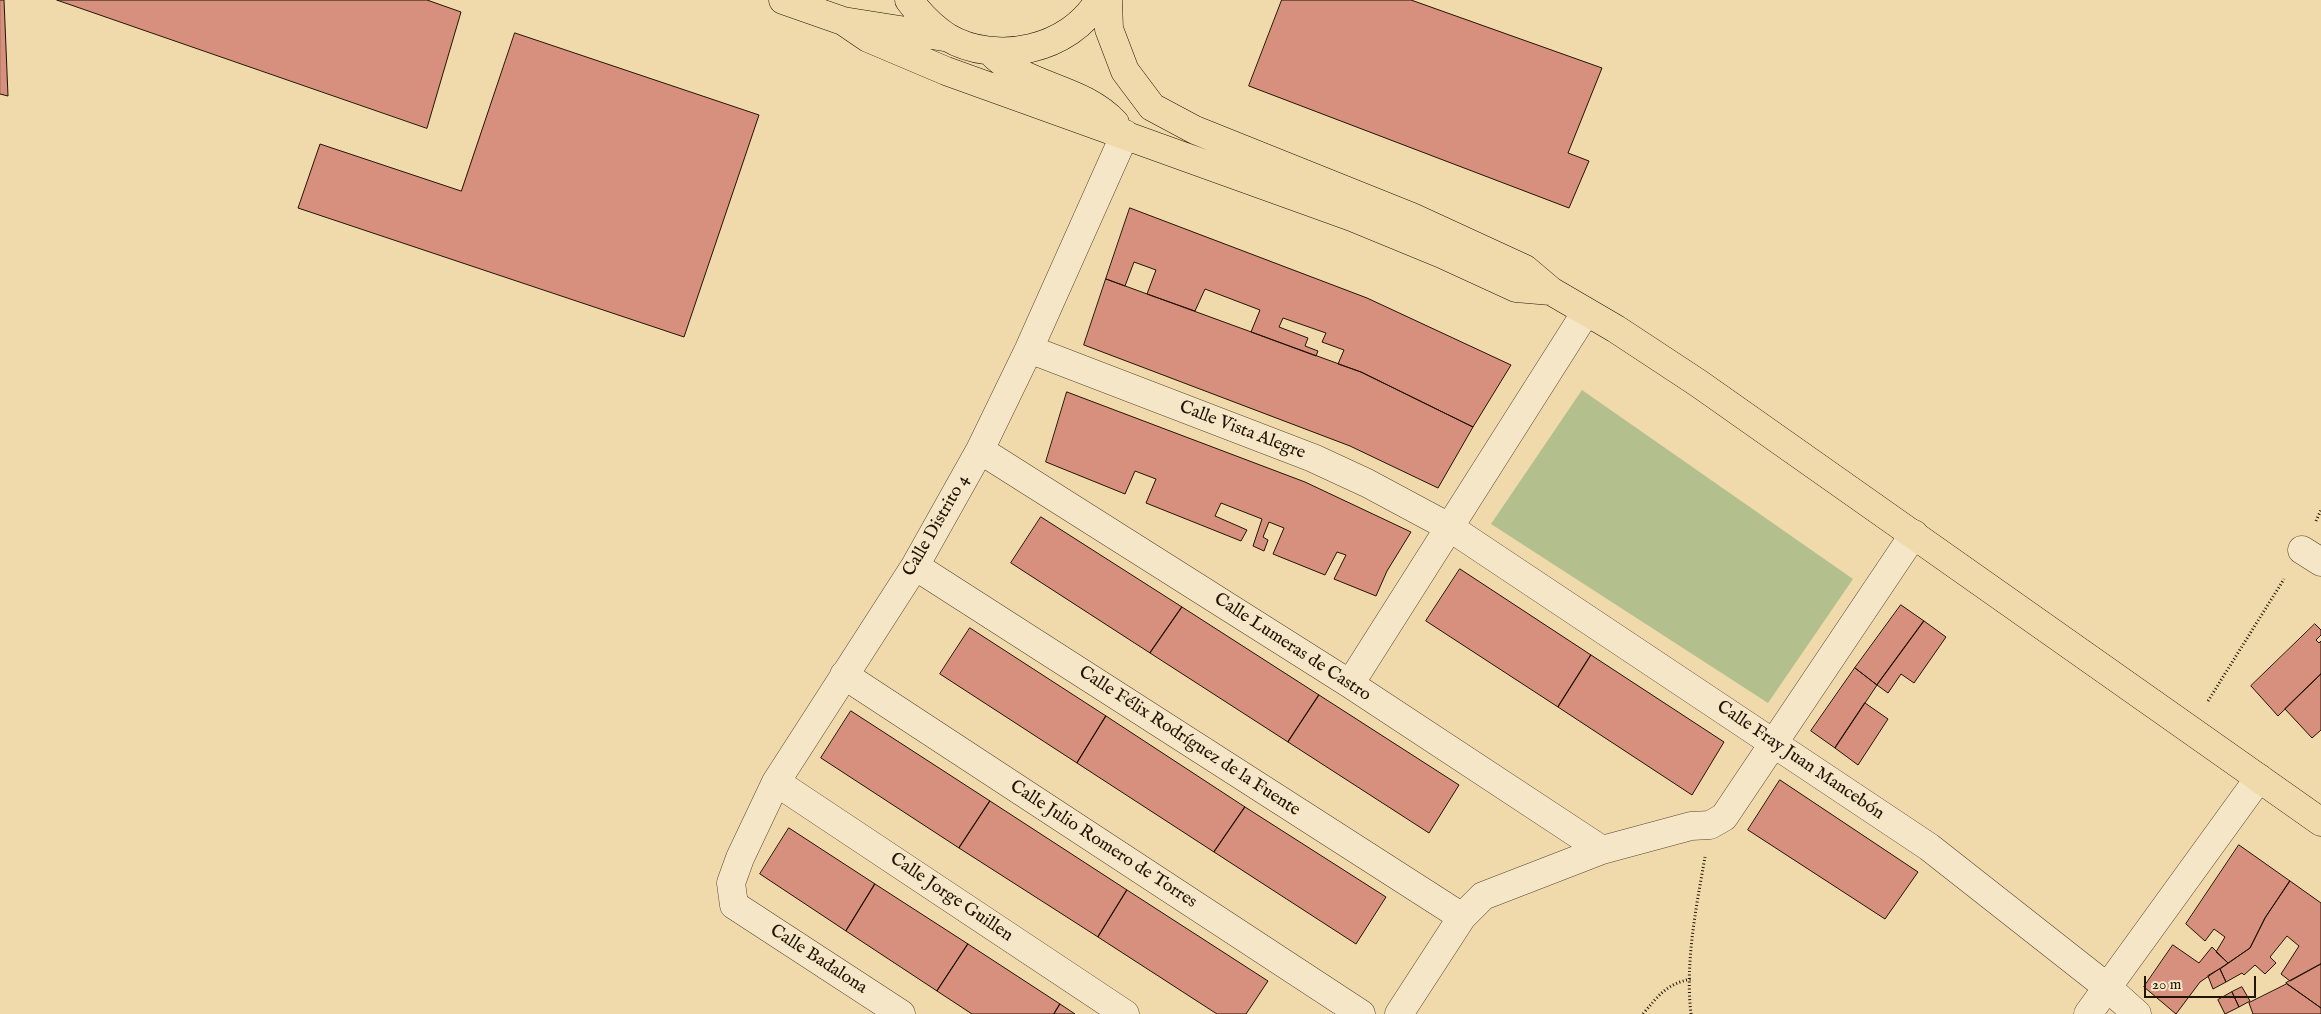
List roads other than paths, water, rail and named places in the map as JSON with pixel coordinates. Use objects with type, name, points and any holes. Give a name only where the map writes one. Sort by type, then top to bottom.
[{"type":"main road","points":[[783,0],[843,21],[947,37]]},
{"type":"main road","points":[[909,0],[921,17],[947,37],[968,46],[990,51],[1014,51],[1030,48],[1060,37],[1080,23],[1099,0]]},
{"type":"main road","points":[[1108,0],[1109,29],[1125,71],[1152,107],[1194,130],[1412,217],[1525,269],[1551,292],[1698,383],[2321,822]]},
{"type":"main road","points":[[843,21],[868,38],[899,52],[1361,220],[1516,288],[1551,292]]},
{"type":"main road","points":[[990,51],[1002,64],[1032,81],[1081,98],[1111,119],[1125,134]]},
{"type":"street","name":"Calle Distrito 4","points":[[734,905],[731,883],[740,858],[776,782],[915,566],[980,450],[1029,349],[1125,134]]},
{"type":"street","points":[[1350,684],[1586,312]]},
{"type":"street","name":"Calle Vista Alegre","points":[[1029,349],[1313,458],[1366,483],[1449,527]]},
{"type":"street","name":"Calle Lumeras de Castro","points":[[980,450],[1350,684],[1602,850]]},
{"type":"street","name":"Calle Fray Juan Mancebón","points":[[1449,527],[1929,847],[2106,987],[2137,1014]]},
{"type":"street","points":[[1399,1014],[1462,917],[1483,896],[1602,850],[1691,826],[1710,825],[1724,817],[1914,534]]},
{"type":"street","name":"Calle Félix Rodríguez de la Fuente","points":[[915,566],[1462,917]]},
{"type":"street","name":"Calle Julio Romero de Torres","points":[[844,675],[1361,1014]]},
{"type":"street","points":[[2088,1014],[2259,778]]},
{"type":"street","name":"Calle Jorge Guillen","points":[[776,782],[1125,1014]]},
{"type":"street","name":"Calle Badalona","points":[[734,905],[901,1014]]}]
